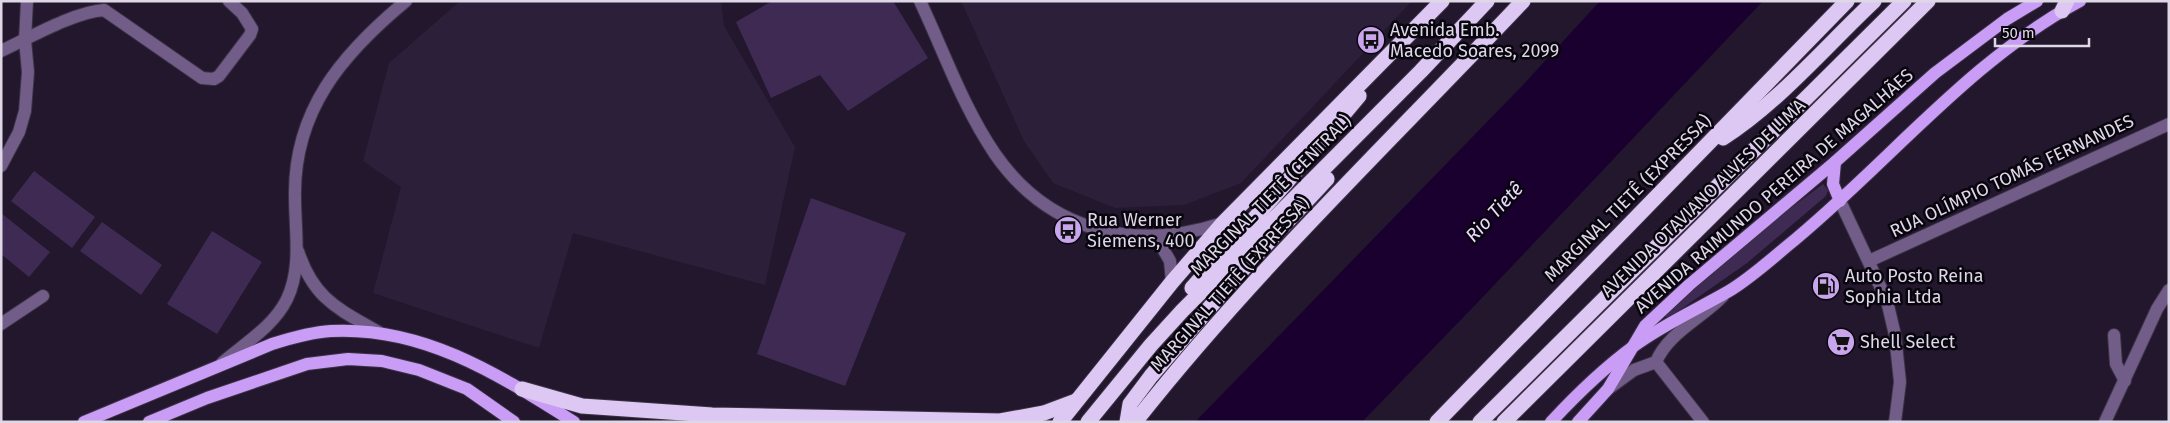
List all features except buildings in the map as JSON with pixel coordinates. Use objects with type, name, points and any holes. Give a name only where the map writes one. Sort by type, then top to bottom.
[{"type":"highway","points":[[1060,422],[1172,282],[1223,223],[1442,1]]},
{"type":"highway","name":"MARGINAL TIETÊ (CENTRAL)","points":[[1088,422],[1150,345],[1224,268],[1421,71],[1487,1]]},
{"type":"highway","name":"MARGINAL TIETÊ (EXPRESSA)","points":[[1135,422],[1174,372],[1230,309],[1522,1]]},
{"type":"highway","name":"MARGINAL TIETÊ (EXPRESSA)","points":[[1437,422],[1847,1]]},
{"type":"highway","points":[[1700,152],[1739,127],[1778,95],[1874,1]]},
{"type":"highway","points":[[1480,422],[1904,1]]},
{"type":"highway","name":"AVENIDA OTAVIANO ALVES DE LIMA","points":[[1504,422],[1928,1]]},
{"type":"highway","points":[[1150,345],[1171,314],[1206,271],[1345,114],[1381,62]]},
{"type":"highway","points":[[1127,422],[1130,404],[1151,376],[1254,256],[1408,94],[1421,71]]},
{"type":"highway","points":[[522,389],[582,406],[712,416],[1000,421],[1044,413],[1076,401]]},
{"type":"main road","name":"AVENIDA RAIMUNDO PEREIRA DE MAGALHÃES","points":[[1635,345],[1645,326],[1689,285],[1835,162],[1935,73],[2007,19],[2037,1]]},
{"type":"main road","name":"AVENIDA RAIMUNDO PEREIRA DE MAGALHÃES","points":[[1635,345],[1700,305],[1729,291],[1786,247],[1840,201],[1949,99],[2012,44],[2065,6],[2080,1]]},
{"type":"main road","points":[[1835,162],[1833,184],[1840,201]]},
{"type":"main road","points":[[84,422],[272,344],[330,330],[380,333],[442,348],[522,389],[574,422]]},
{"type":"main road","points":[[1578,422],[1608,390],[1635,345]]},
{"type":"main road","points":[[1551,422],[1580,391],[1635,345]]},
{"type":"main road","points":[[149,422],[207,398],[307,364],[348,359],[382,361],[428,373],[467,389],[514,422]]},
{"type":"street","points":[[1,166],[19,132],[25,111],[28,72],[24,40],[27,1]]},
{"type":"street","points":[[1,51],[66,21],[96,10],[104,10],[202,78],[214,79],[219,76],[250,35],[252,29],[242,13],[230,1]]},
{"type":"street","points":[[219,367],[270,323],[290,292],[294,280],[297,246],[294,172],[300,142],[314,105],[350,53],[378,24],[406,1]]},
{"type":"street","points":[[920,1],[975,121],[994,153],[1009,173],[1039,201],[1065,218],[1094,228],[1122,234],[1156,236],[1192,231],[1223,223]]},
{"type":"street","name":"RUA OLÍMPIO TOMÁS FERNANDES","points":[[1869,261],[2169,124]]},
{"type":"street","points":[[1840,201],[1887,301],[1895,335],[1900,382],[1895,422]]},
{"type":"street","points":[[1156,236],[1170,261],[1172,282]]},
{"type":"street","points":[[297,246],[305,271],[323,296],[335,307],[380,333]]},
{"type":"street","points":[[2105,422],[2157,309],[2169,290]]},
{"type":"street","points":[[1608,390],[1634,370],[1656,362],[1670,340],[1712,308],[1729,291]]},
{"type":"street","points":[[1,324],[43,296]]},
{"type":"street","points":[[2114,335],[2116,364],[2125,381]]},
{"type":"street","points":[[1656,362],[1703,422]]},
{"type":"shaded area","points":[[460,1],[721,1],[724,26],[795,147],[765,285],[573,233],[539,348],[373,293],[401,187],[363,161],[389,63]]},
{"type":"shaded area","points":[[772,1],[893,1],[928,58],[848,111],[820,75],[771,98],[736,22]]},
{"type":"shaded area","points":[[961,1],[1412,1],[1241,183],[1184,205],[1115,208],[1053,183],[1024,141]]},
{"type":"shaded area","points":[[34,171],[95,217],[72,248],[11,201]]},
{"type":"shaded area","points":[[1823,184],[1828,190],[1826,196],[1747,263],[1667,319],[1665,315],[1743,244]]},
{"type":"shaded area","points":[[811,198],[906,233],[845,386],[757,354]]},
{"type":"shaded area","points":[[1,213],[50,252],[29,277],[1,254]]},
{"type":"shaded area","points":[[102,222],[162,265],[141,295],[80,251]]},
{"type":"shaded area","points":[[212,231],[262,262],[217,334],[167,304]]},
{"type":"water","name":"Rio Tietê","points":[[1600,1],[1763,1],[1362,422],[1195,422],[1522,86]]},
{"type":"place","name":"Avenida Emb. Macedo Soares, 2099","points":[[1371,40]]},
{"type":"place","name":"Rua Werner Siemens, 400","points":[[1068,230]]},
{"type":"place","name":"Auto Posto Reina Sophia Ltda","points":[[1826,286]]},
{"type":"place","name":"Shell Select","points":[[1841,342]]}]
